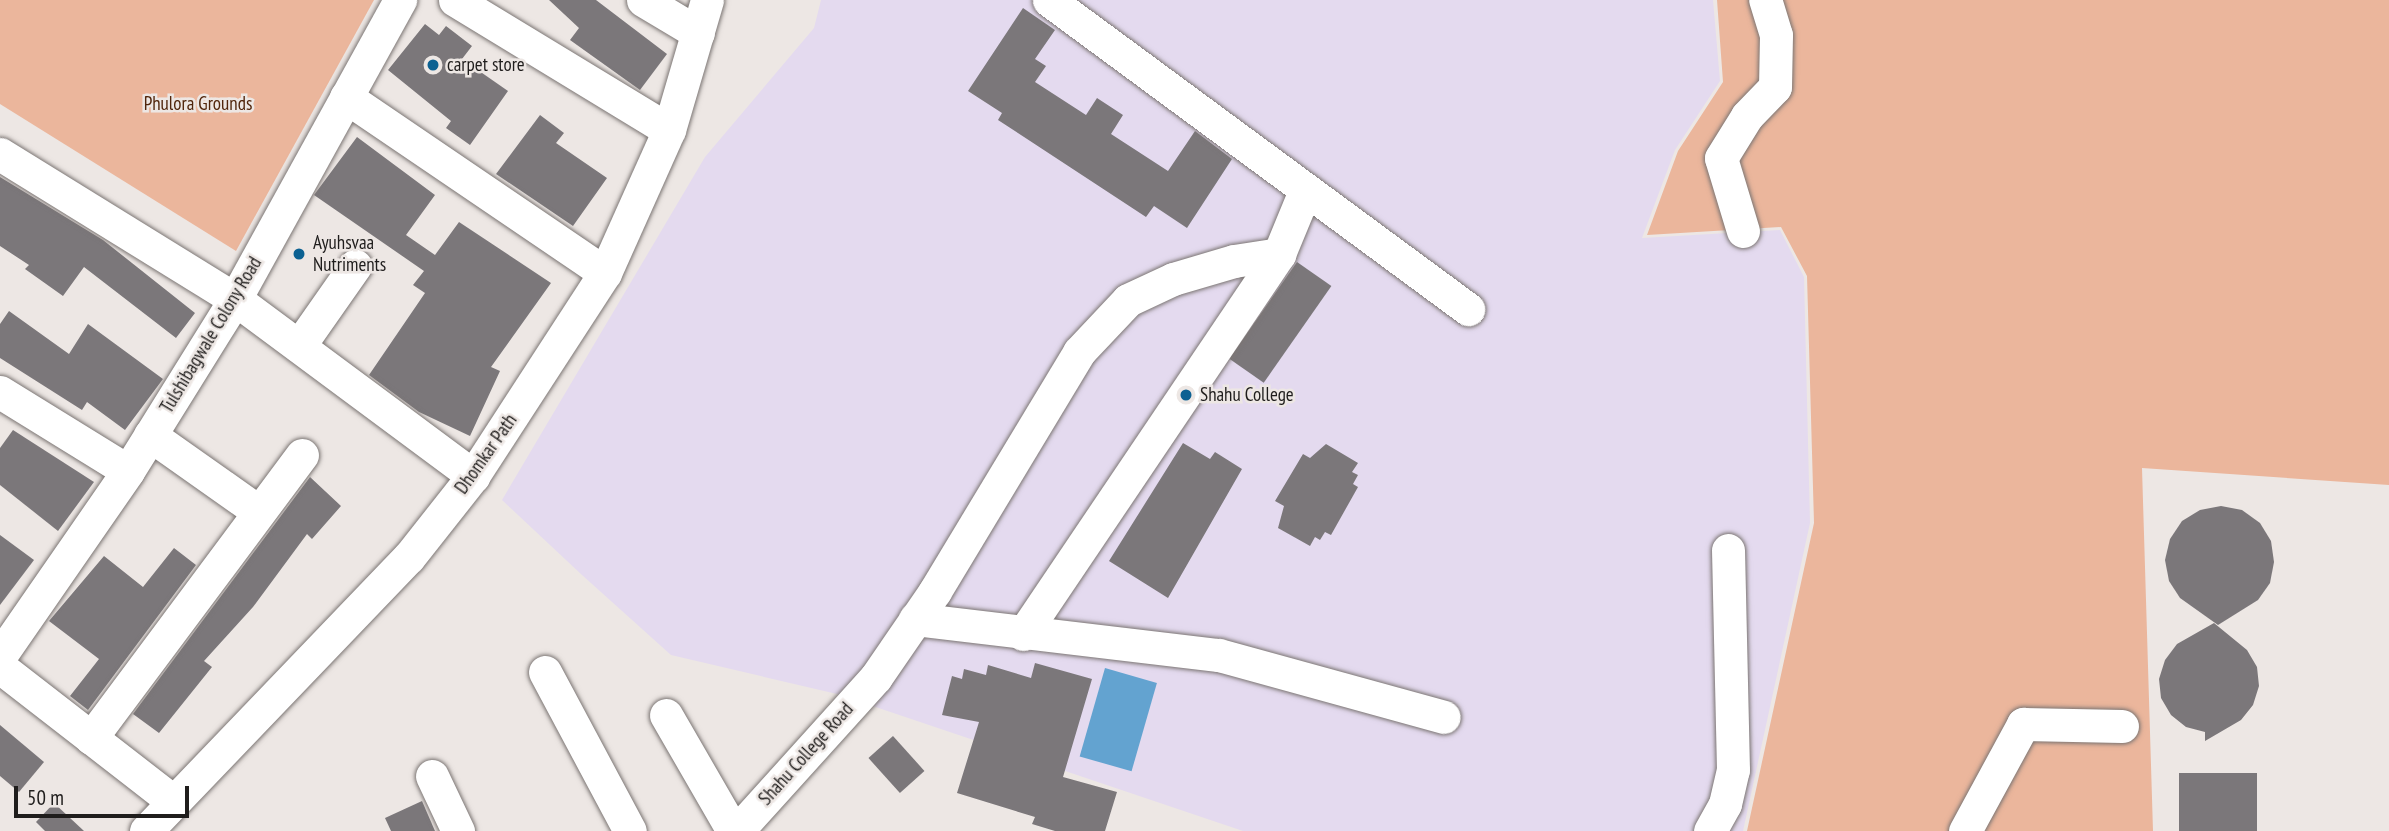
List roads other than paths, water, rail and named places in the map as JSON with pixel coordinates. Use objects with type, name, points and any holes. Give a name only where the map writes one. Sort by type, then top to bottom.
[{"type":"street","name":"Tulshibagwale Colony Road","points":[[0,656],[128,471],[235,299],[400,0]]},
{"type":"street","points":[[455,0],[669,130]]},
{"type":"street","points":[[643,0],[698,33]]},
{"type":"street","name":"Dhomkar Path","points":[[146,831],[409,557],[473,476],[606,274],[669,130],[706,0]]},
{"type":"street","points":[[1049,0],[1468,309]]},
{"type":"street","points":[[1743,231],[1721,158],[1747,116],[1775,87],[1776,36],[1765,0]]},
{"type":"street","points":[[346,96],[606,274]]},
{"type":"street","points":[[0,154],[235,299],[473,476]]},
{"type":"street","points":[[1023,634],[1279,254],[1305,191]]},
{"type":"street","name":"Shahu College Road","points":[[735,831],[876,677],[915,619],[1079,352],[1128,300],[1173,278],[1234,261],[1279,254]]},
{"type":"street","points":[[299,346],[355,266]]},
{"type":"street","points":[[0,393],[128,471]]},
{"type":"street","points":[[150,435],[260,512]]},
{"type":"street","points":[[91,738],[302,455]]},
{"type":"street","points":[[1710,831],[1725,804],[1733,770],[1728,550]]},
{"type":"street","points":[[915,619],[1023,634],[1219,655],[1444,717]]},
{"type":"street","points":[[0,667],[174,802]]},
{"type":"street","points":[[545,672],[630,831]]},
{"type":"street","points":[[666,715],[735,831]]},
{"type":"street","points":[[1965,831],[2023,724],[2122,726]]},
{"type":"street","points":[[432,776],[458,831]]},
{"type":"water","points":[[1105,668],[1157,683],[1132,771],[1080,756]]},
{"type":"place","name":"carpet store","points":[[433,65]]},
{"type":"place","name":"Ayuhsvaa Nutriments","points":[[299,254]]},
{"type":"place","name":"Shahu College","points":[[1186,395]]},
{"type":"park label","name":"Phulora Grounds","points":[[198,104]]}]
